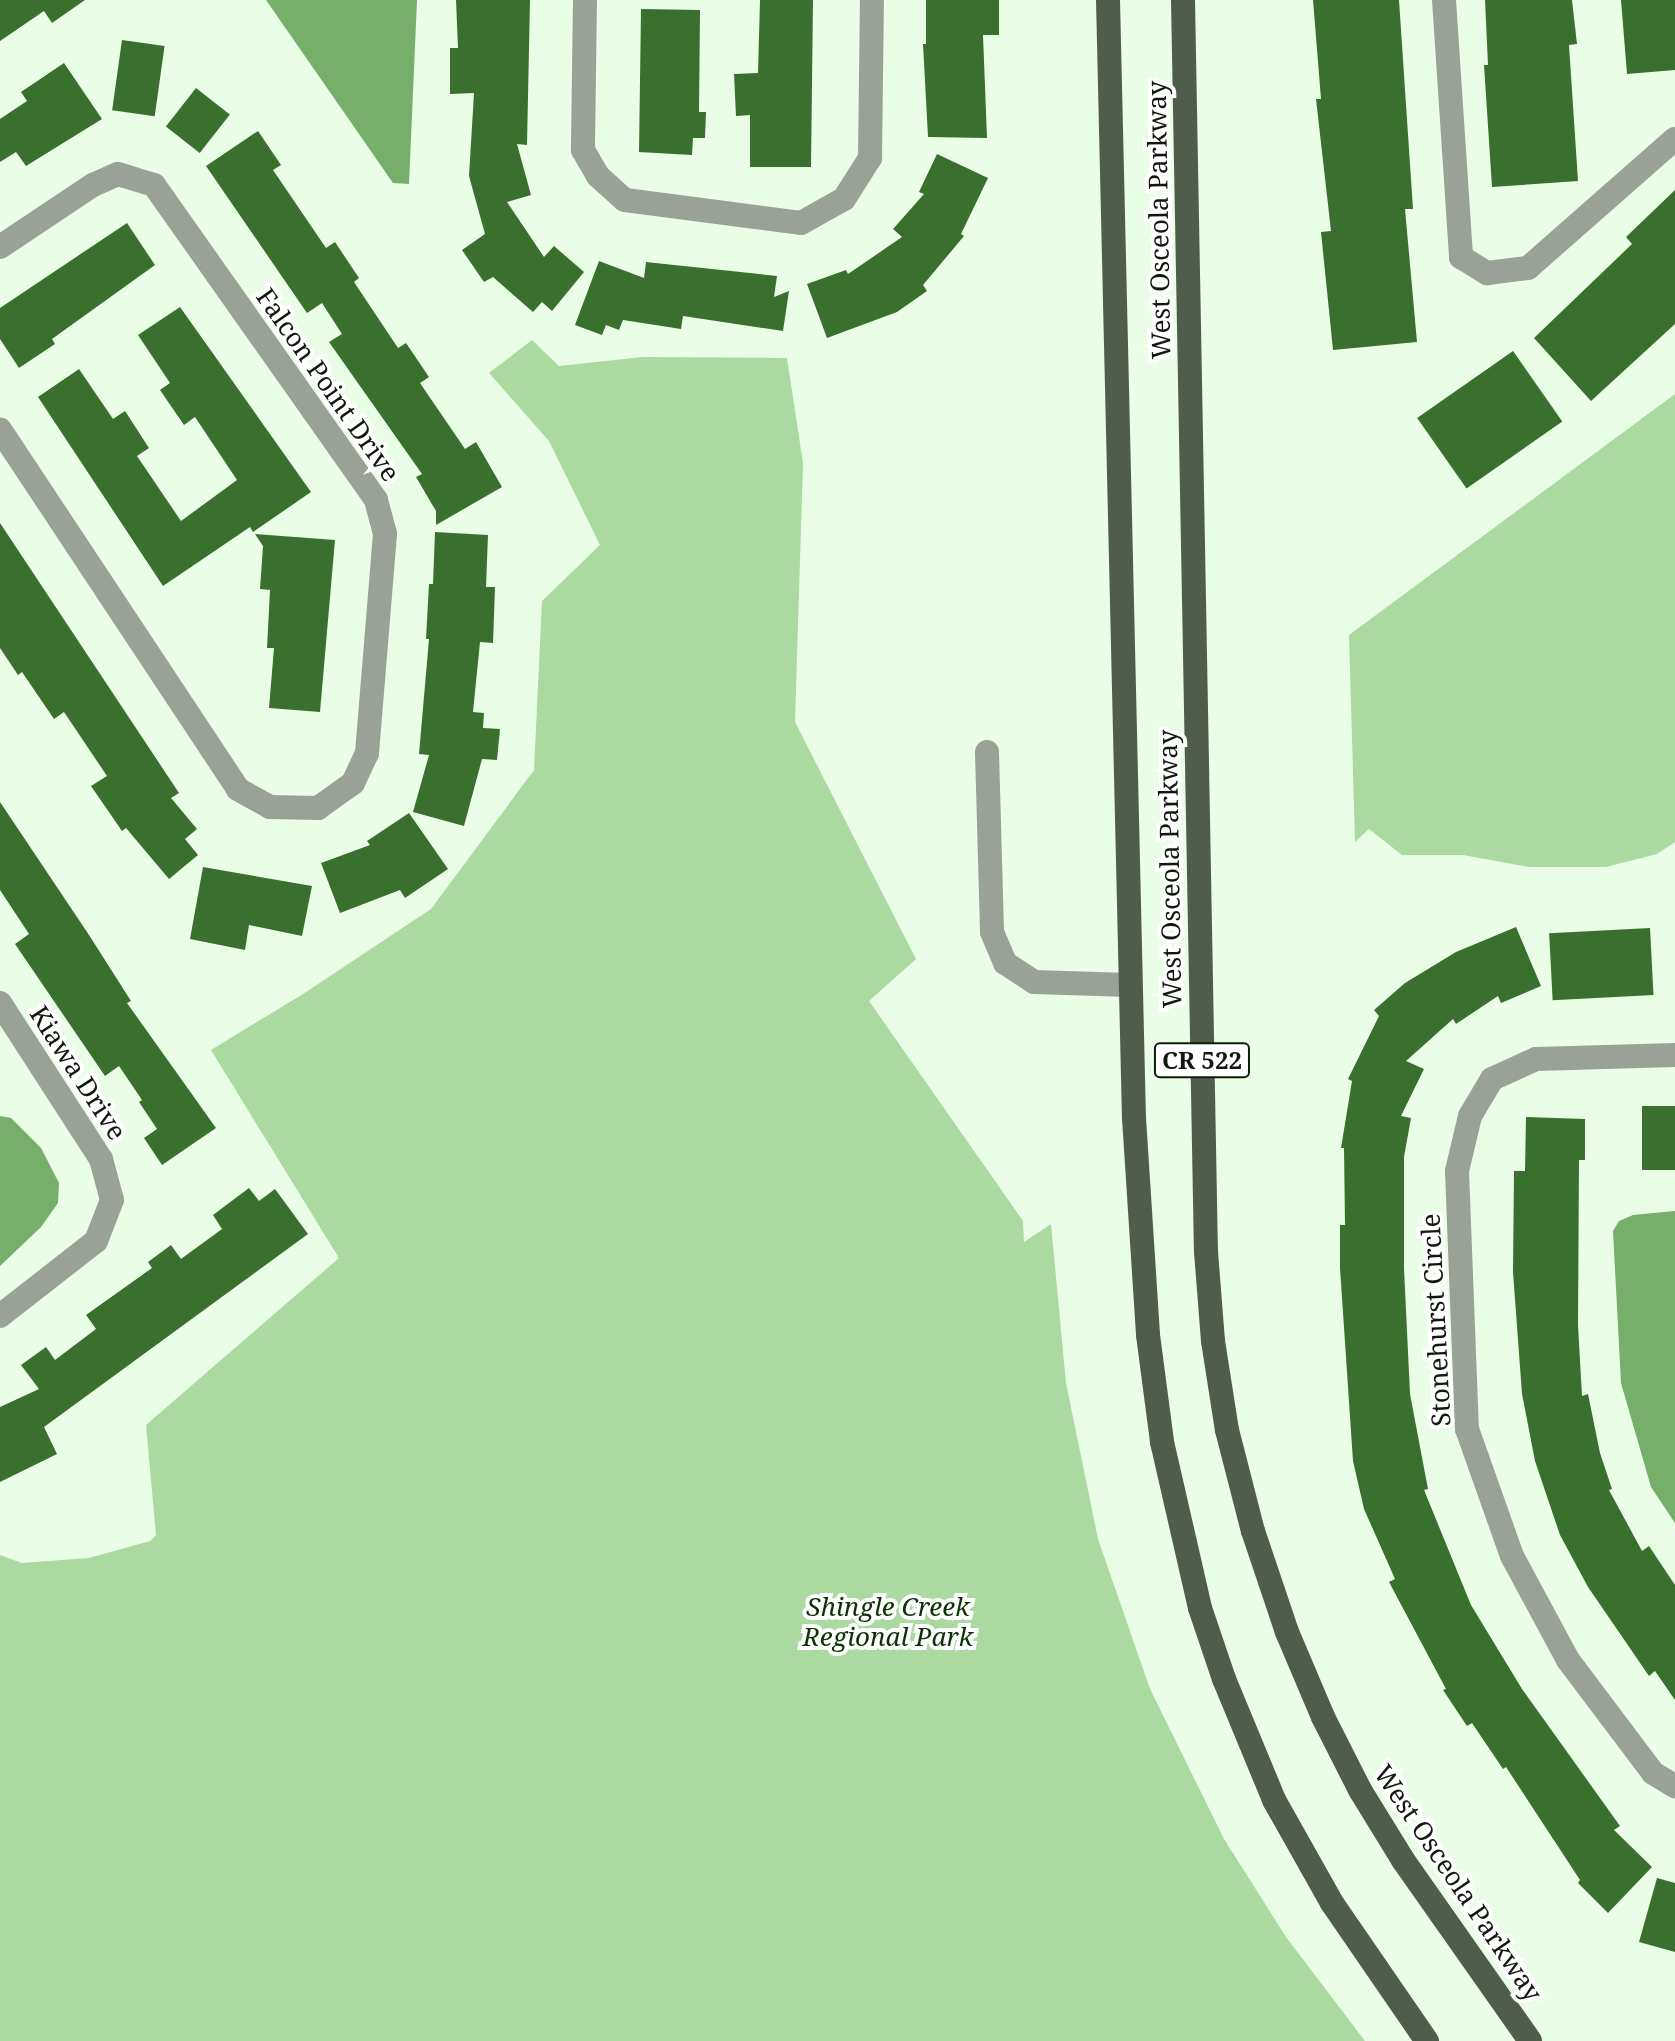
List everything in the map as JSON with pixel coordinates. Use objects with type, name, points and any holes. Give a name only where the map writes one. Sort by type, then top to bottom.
[{"type":"main road","name":"West Osceola Parkway","points":[[1108,0],[1134,1118],[1148,1335],[1162,1442],[1200,1608],[1224,1679],[1274,1800],[1332,1903],[1427,2041]]},
{"type":"main road","name":"West Osceola Parkway","points":[[1183,0],[1206,1252],[1213,1341],[1227,1430],[1257,1545],[1287,1632],[1323,1717],[1360,1790],[1403,1860],[1530,2041]]},
{"type":"street","points":[[585,0],[583,150],[598,176],[625,200],[801,223],[844,199],[870,158],[872,0]]},
{"type":"street","points":[[1444,0],[1461,257],[1487,273],[1528,268],[1675,139]]},
{"type":"street","name":"Falcon Point Drive","points":[[0,247],[93,185],[118,174],[154,185],[376,500],[385,534],[369,737],[367,753],[353,783],[318,808],[270,807],[238,789],[0,430]]},
{"type":"street","points":[[987,752],[992,932],[1005,963],[1034,982],[1130,985]]},
{"type":"street","name":"Kiawa Drive","points":[[0,1003],[101,1159],[112,1200],[96,1241],[0,1316]]},
{"type":"street","name":"Stonehurst Circle","points":[[1675,1055],[1536,1059],[1492,1079],[1470,1116],[1457,1171],[1467,1429],[1492,1500],[1512,1556],[1568,1660],[1653,1773],[1675,1786]]},
{"type":"green space","name":"Shingle Creek Regional Park","points":[[532,340],[559,366],[643,357],[787,358],[803,463],[795,722],[916,959],[869,1001],[1023,1221],[1024,1242],[1051,1224],[1066,1383],[1098,1539],[1150,1689],[1224,1839],[1286,1937],[1365,2041],[0,2041],[0,1555],[22,1563],[89,1558],[150,1541],[156,1535],[146,1425],[339,1258],[211,1050],[303,994],[431,909],[534,770],[542,601],[600,545],[549,441],[489,373]]},
{"type":"green space","points":[[1675,394],[1675,842],[1657,854],[1606,867],[1529,867],[1463,855],[1402,855],[1369,829],[1355,842],[1349,635]]},
{"type":"shaded area","points":[[266,0],[417,0],[409,184],[393,183]]},
{"type":"shaded area","points":[[0,1116],[11,1118],[41,1148],[59,1183],[58,1203],[41,1227],[0,1266]]},
{"type":"shaded area","points":[[1675,1211],[1675,1523],[1651,1487],[1621,1383],[1613,1231],[1619,1221],[1633,1215]]},
{"type":"building","points":[[0,0],[85,0],[52,23],[44,11],[0,41]]},
{"type":"building","points":[[456,0],[530,0],[527,145],[517,144],[531,195],[507,202],[544,257],[554,246],[584,272],[552,311],[542,302],[533,312],[493,277],[484,282],[462,250],[485,234],[469,176],[474,93],[450,94],[450,48],[458,48]]},
{"type":"building","points":[[760,0],[813,0],[811,167],[750,167],[750,115],[736,116],[734,74],[758,73]]},
{"type":"building","points":[[926,0],[999,0],[999,35],[983,35],[987,138],[928,137],[923,44],[926,44]]},
{"type":"building","points":[[1313,0],[1399,0],[1413,209],[1405,209],[1417,342],[1333,350],[1321,232],[1331,231],[1316,99],[1321,99]]},
{"type":"building","points":[[1485,0],[1572,0],[1577,44],[1569,45],[1578,181],[1492,187],[1484,65],[1488,65]]},
{"type":"building","points":[[1621,0],[1675,0],[1675,70],[1627,74]]},
{"type":"building","points":[[641,9],[700,10],[699,112],[706,112],[705,138],[693,138],[692,155],[639,152]]},
{"type":"building","points":[[122,40],[165,46],[155,116],[112,110]]},
{"type":"building","points":[[64,63],[102,119],[26,166],[16,152],[0,162],[0,119],[27,101],[21,92]]},
{"type":"building","points":[[196,88],[230,114],[200,153],[166,127]]},
{"type":"building","points":[[258,131],[281,165],[273,170],[326,248],[335,242],[359,278],[354,282],[398,348],[406,343],[429,377],[420,383],[465,449],[476,442],[502,487],[436,525],[436,511],[416,477],[422,474],[329,342],[342,334],[322,303],[307,313],[206,166]]},
{"type":"building","points":[[937,154],[988,178],[961,234],[964,236],[923,285],[927,291],[897,312],[827,338],[807,284],[846,270],[848,274],[902,237],[893,229],[924,194],[919,192]]},
{"type":"building","points":[[1675,190],[1675,324],[1591,401],[1534,338],[1632,244],[1626,237]]},
{"type":"building","points":[[127,223],[155,265],[52,339],[55,344],[19,368],[0,339],[0,308]]},
{"type":"building","points":[[599,261],[644,278],[646,262],[777,276],[774,297],[789,291],[783,331],[683,316],[681,329],[623,320],[619,330],[606,325],[602,335],[575,325]]},
{"type":"building","points":[[180,307],[311,492],[253,532],[250,527],[163,586],[38,397],[79,369],[113,419],[125,411],[149,448],[137,456],[181,521],[237,480],[195,417],[184,425],[160,390],[170,383],[138,335]]},
{"type":"building","points":[[1513,351],[1562,421],[1466,489],[1417,418]]},
{"type":"building","points":[[0,523],[179,793],[171,798],[197,829],[185,839],[198,855],[169,879],[126,828],[122,831],[91,786],[107,776],[64,712],[54,719],[22,672],[18,675],[0,648]]},
{"type":"building","points":[[435,532],[488,535],[486,587],[495,587],[493,643],[480,642],[473,712],[484,713],[483,728],[500,729],[497,760],[482,759],[464,826],[413,812],[429,755],[419,754]]},
{"type":"building","points":[[255,534],[335,540],[320,712],[269,708],[274,648],[267,648],[270,590],[260,589],[263,546]]},
{"type":"building","points":[[0,802],[131,1001],[127,1003],[216,1128],[162,1165],[144,1138],[157,1129],[139,1102],[142,1100],[119,1066],[105,1076],[15,944],[29,934],[0,890]]},
{"type":"building","points":[[409,813],[448,869],[405,898],[400,890],[340,913],[321,863],[370,845],[367,841]]},
{"type":"building","points":[[203,867],[312,886],[302,936],[249,925],[245,950],[190,939]]},
{"type":"building","points":[[1516,927],[1541,986],[1501,1003],[1498,996],[1456,1024],[1453,1019],[1406,1061],[1424,1069],[1401,1116],[1411,1118],[1404,1157],[1404,1268],[1410,1394],[1428,1489],[1424,1490],[1471,1605],[1522,1689],[1620,1826],[1614,1830],[1652,1867],[1608,1913],[1578,1883],[1580,1880],[1506,1767],[1503,1769],[1472,1723],[1467,1726],[1443,1690],[1446,1689],[1389,1582],[1395,1579],[1364,1509],[1353,1461],[1340,1268],[1340,1225],[1345,1225],[1344,1148],[1341,1148],[1352,1081],[1348,1079],[1379,1016],[1374,1010],[1405,983],[1456,952]]},
{"type":"building","points":[[1650,928],[1654,995],[1553,1000],[1549,933]]},
{"type":"building","points":[[1642,1106],[1675,1106],[1675,1170],[1642,1170]]},
{"type":"building","points":[[1526,1117],[1585,1119],[1585,1160],[1579,1160],[1578,1325],[1582,1396],[1588,1394],[1600,1453],[1612,1489],[1609,1490],[1642,1551],[1649,1546],[1675,1585],[1675,1700],[1655,1671],[1649,1676],[1588,1587],[1560,1535],[1535,1461],[1522,1394],[1513,1272],[1514,1171],[1525,1171]]},
{"type":"building","points":[[249,1188],[259,1201],[275,1189],[308,1234],[44,1427],[57,1454],[0,1482],[0,1407],[39,1389],[21,1365],[46,1347],[55,1360],[96,1329],[86,1315],[152,1268],[148,1262],[171,1245],[181,1259],[222,1229],[213,1215]]},
{"type":"building","points":[[1657,1878],[1675,1883],[1675,1952],[1639,1942]]}]
